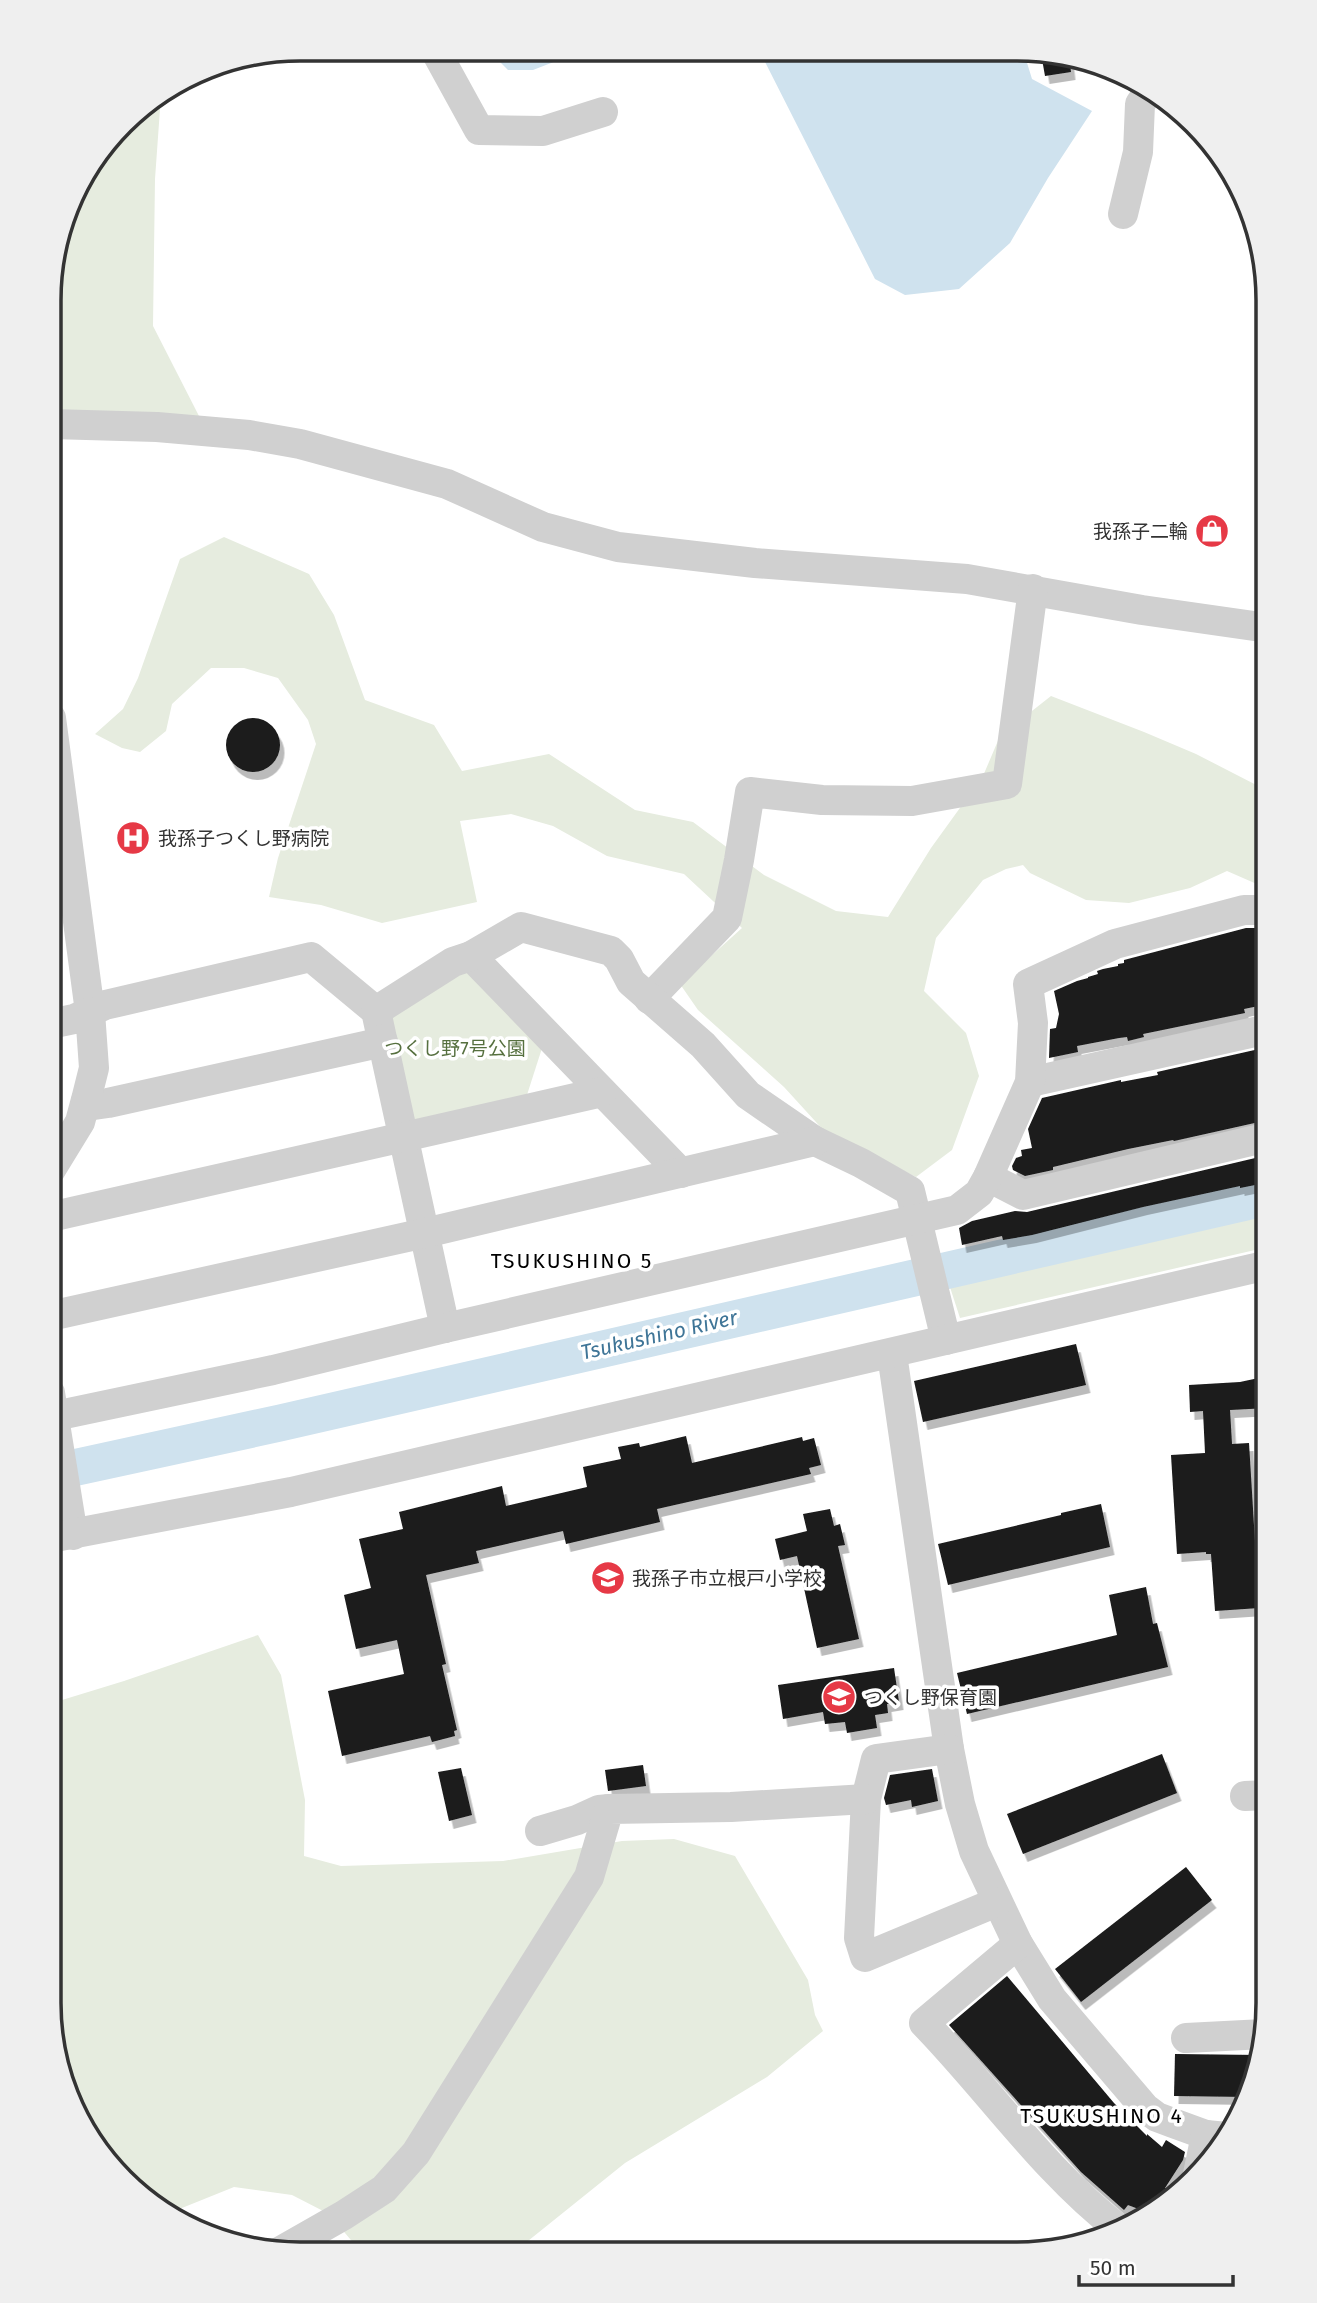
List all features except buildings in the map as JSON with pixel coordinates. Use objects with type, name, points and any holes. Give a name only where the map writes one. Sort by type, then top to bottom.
[{"type":"street","points":[[441,61],[479,130],[543,131],[604,113]]},
{"type":"street","points":[[1123,214],[1138,152],[1140,104],[1144,98]]},
{"type":"street","points":[[61,424],[157,427],[249,435],[300,444],[447,485],[544,527],[618,547],[755,563],[967,579],[1142,610],[1256,626]]},
{"type":"street","points":[[649,999],[727,918],[740,860],[750,792],[822,800],[912,801],[1007,784],[1033,589]]},
{"type":"street","points":[[61,793],[90,1012],[93,1068],[80,1122],[61,1153]]},
{"type":"street","points":[[61,1407],[273,1370],[957,1210],[979,1193],[989,1177],[1030,1082],[1032,1023],[1028,984],[1115,943],[1244,910],[1256,910]]},
{"type":"street","points":[[376,1011],[453,962],[471,956],[521,927],[611,951],[619,959],[631,982],[703,1045],[748,1096],[815,1142],[861,1163],[910,1191],[946,1340]]},
{"type":"street","points":[[471,956],[681,1173]]},
{"type":"street","points":[[61,1022],[105,1005],[311,957],[376,1011],[445,1328]]},
{"type":"street","points":[[1030,1082],[1256,1032]]},
{"type":"street","points":[[86,1101],[94,1105],[108,1103],[383,1042]]},
{"type":"street","points":[[61,1214],[602,1091]]},
{"type":"street","points":[[989,1177],[1023,1195],[1256,1140]]},
{"type":"street","points":[[61,1314],[425,1233],[815,1142]]},
{"type":"street","points":[[61,1536],[291,1492],[1255,1268]]},
{"type":"street","points":[[892,1353],[949,1749],[960,1804],[974,1851],[1018,1944],[1052,1999],[1090,2046],[1145,2108],[1157,2117],[1215,2136]]},
{"type":"street","points":[[949,1749],[876,1759],[866,1799],[859,1938],[865,1957],[997,1902]]},
{"type":"street","points":[[540,1831],[609,1809],[731,1807],[866,1799]]},
{"type":"street","points":[[297,2242],[384,2189],[416,2153],[589,1877],[609,1809]]},
{"type":"street","points":[[1018,1944],[924,2023],[1059,2177],[1110,2222]]},
{"type":"street","points":[[1186,2038],[1253,2035]]},
{"type":"green space","points":[[160,107],[155,179],[153,326],[200,418],[61,411],[61,300],[69,238],[79,209],[102,167],[121,143]]},
{"type":"green space","points":[[224,537],[309,574],[334,615],[365,700],[434,725],[462,771],[549,754],[635,810],[693,822],[764,875],[836,911],[888,917],[931,848],[983,776],[1000,736],[1051,696],[1196,754],[1256,785],[1256,884],[1227,871],[1190,888],[1129,903],[1086,900],[1030,873],[1023,865],[1006,869],[983,880],[936,938],[924,991],[966,1033],[979,1076],[952,1150],[916,1177],[826,1133],[784,1087],[698,1010],[680,984],[742,928],[684,874],[607,856],[553,826],[511,814],[460,821],[477,902],[382,923],[321,905],[269,897],[278,858],[316,744],[308,720],[278,678],[244,668],[211,668],[172,704],[166,731],[140,752],[122,748],[95,734],[123,709],[138,678],[180,559]]},
{"type":"green space","name":"つくし野7号公園","points":[[459,969],[469,971],[543,1045],[526,1098],[414,1124],[390,1015]]},
{"type":"green space","points":[[1255,1212],[1255,1250],[960,1318],[948,1281]]},
{"type":"green space","points":[[258,1635],[281,1675],[305,1800],[304,1856],[341,1866],[503,1861],[622,1841],[674,1839],[735,1856],[808,1980],[815,2015],[823,2031],[767,2077],[625,2163],[527,2242],[353,2242],[329,2214],[292,2195],[234,2187],[180,2209],[131,2172],[102,2136],[86,2109],[74,2080],[62,2018],[61,1700]]},
{"type":"water","points":[[499,61],[556,61],[533,70],[508,70]]},
{"type":"water","points":[[765,61],[1027,62],[1032,79],[1092,111],[1010,243],[959,289],[905,295],[875,279]]},
{"type":"waterway","name":"Tsukushino River","points":[[61,1471],[1255,1200]]},
{"type":"place","name":"我孫子二輪","points":[[1212,531]]},
{"type":"place","name":"我孫子つくし野病院","points":[[133,838]]},
{"type":"place","name":"我孫子市立根戸小学校","points":[[608,1578]]},
{"type":"place","name":"つくし野保育園","points":[[839,1697]]},
{"type":"district","name":"TSUKUSHINO 5","points":[[572,1261]]},
{"type":"district","name":"TSUKUSHINO 4","points":[[1102,2116]]}]
